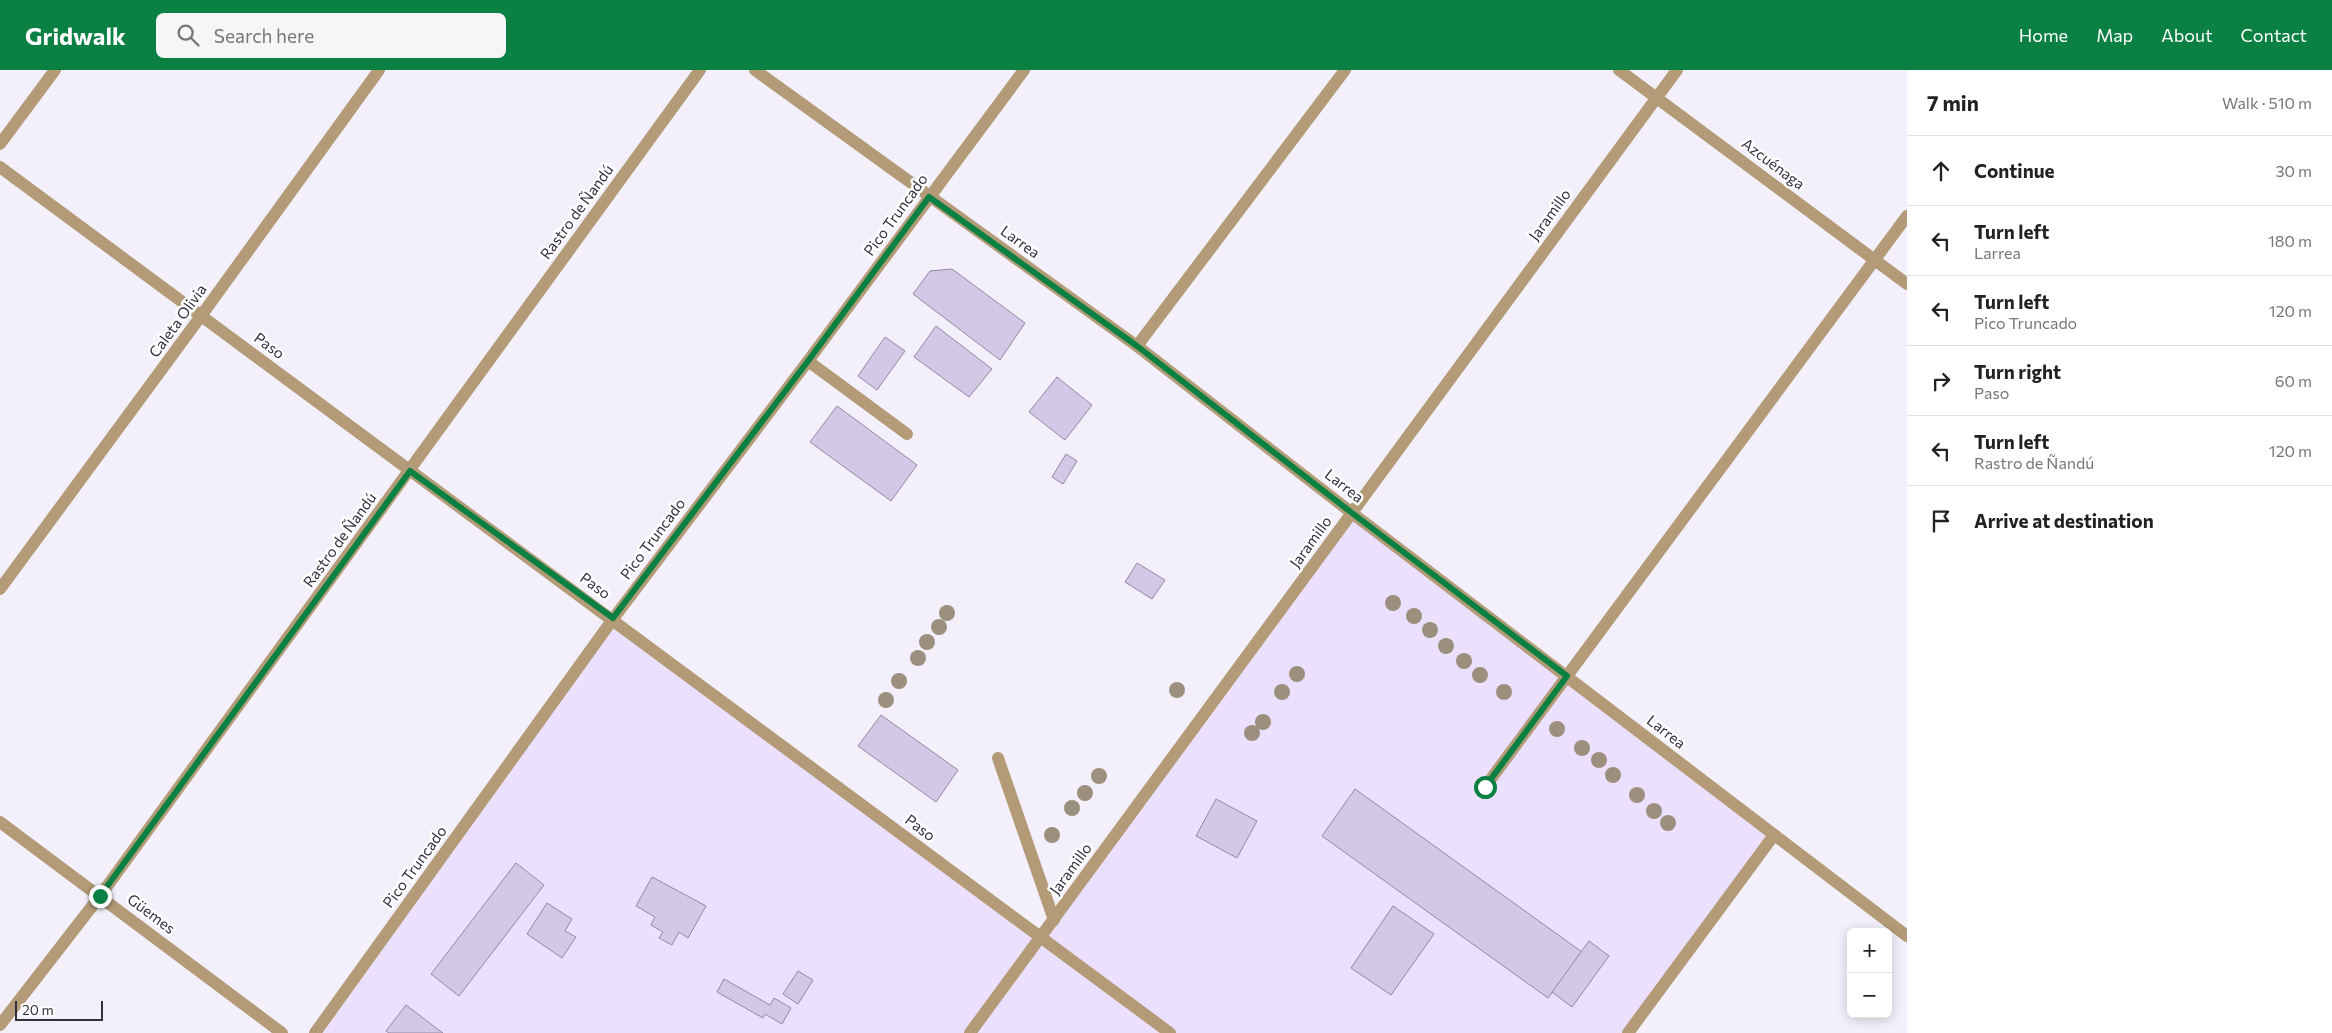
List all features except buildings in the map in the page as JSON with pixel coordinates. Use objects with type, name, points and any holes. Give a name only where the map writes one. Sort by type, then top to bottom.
[{"type":"street","points":[[0,144],[55,70]]},
{"type":"street","name":"Caleta Olivia","points":[[0,589],[379,70]]},
{"type":"street","name":"Rastro de Ñandú","points":[[0,1025],[100,896],[700,70]]},
{"type":"street","name":"Larrea","points":[[754,70],[1137,346],[1352,513],[1907,936]]},
{"type":"street","name":"Pico Truncado","points":[[315,1033],[613,618],[808,361],[1024,70]]},
{"type":"street","points":[[1137,346],[1345,70]]},
{"type":"street","name":"Azcuénaga","points":[[1620,70],[1907,284]]},
{"type":"street","name":"Jaramillo","points":[[970,1033],[1677,70]]},
{"type":"street","name":"Paso","points":[[0,167],[410,471],[613,618],[1170,1033]]},
{"type":"street","points":[[1485,787],[1907,216]]},
{"type":"street","points":[[808,361],[907,434]]},
{"type":"street","points":[[998,758],[1054,920]]},
{"type":"street","name":"Güemes","points":[[0,822],[282,1033]]},
{"type":"street","points":[[1628,1033],[1774,835]]},
{"type":"shaded area","points":[[1352,513],[1774,835],[1628,1033],[315,1033],[613,619],[1041,937]]},
{"type":"route","points":[[100,896],[410,471],[613,618],[808,361],[929,197],[1137,346],[1352,513],[1567,676],[1485,787]]}]
